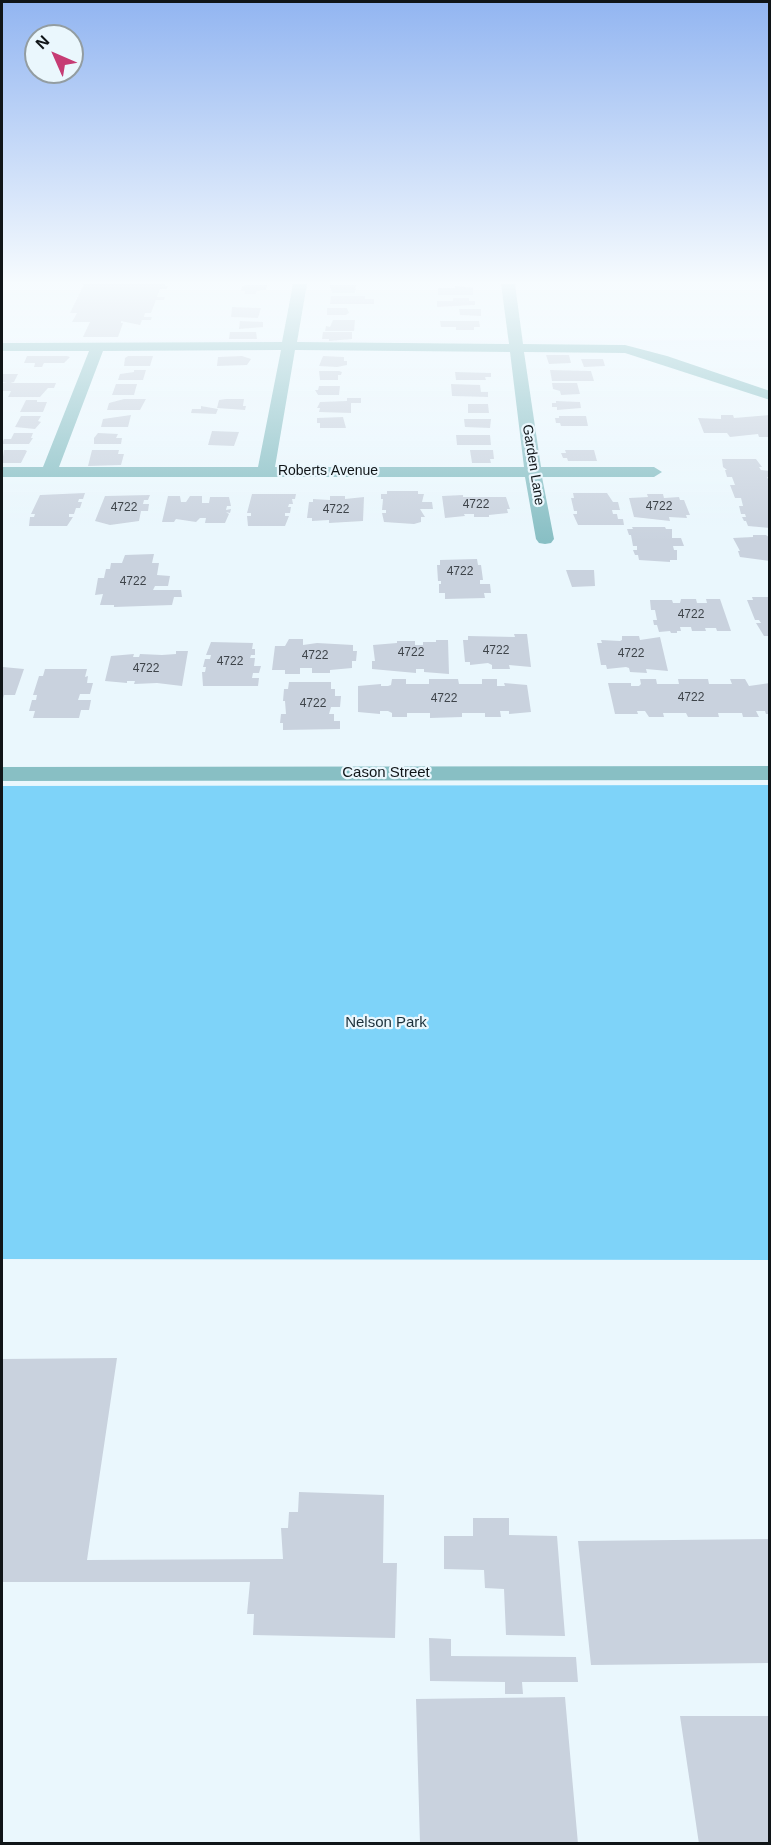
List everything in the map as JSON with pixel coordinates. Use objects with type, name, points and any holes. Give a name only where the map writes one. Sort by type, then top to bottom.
[{"type":"street","points":[[49,472],[89,370]]},
{"type":"street","points":[[266,471],[285,370]]},
{"type":"street","name":"Garden Lane","points":[[520,370],[533,472],[545,539]]},
{"type":"street","points":[[694,370],[770,396]]},
{"type":"street","name":"Roberts Avenue","points":[[2,472],[654,472]]},
{"type":"street","name":"Cason Street","points":[[2,774],[770,773]]},
{"type":"green space","name":"Nelson Park","points":[[769,785],[769,1260],[2,1259],[2,786]]},
{"type":"building","points":[[134,370],[146,370],[143,380],[118,380],[120,374],[134,372]]},
{"type":"building","points":[[550,370],[591,371],[594,381],[552,381]]},
{"type":"building","points":[[319,371],[342,372],[338,375],[338,380],[320,380]]},
{"type":"building","points":[[455,372],[491,373],[491,377],[485,377],[486,380],[456,380]]},
{"type":"building","points":[[2,374],[18,374],[14,382],[10,383],[56,383],[54,388],[48,388],[40,397],[8,397],[11,391],[2,391],[2,383],[7,382],[2,382]]},
{"type":"building","points":[[552,383],[577,383],[580,394],[561,395],[560,391],[553,389]]},
{"type":"building","points":[[116,384],[137,384],[134,395],[112,395]]},
{"type":"building","points":[[451,384],[480,385],[481,392],[488,392],[488,397],[452,396]]},
{"type":"building","points":[[319,386],[340,386],[339,395],[318,395],[315,390],[318,390]]},
{"type":"building","points":[[347,398],[361,398],[361,403],[351,403],[351,413],[319,412],[320,408],[317,408],[320,402],[347,401]]},
{"type":"building","points":[[124,399],[146,399],[140,410],[107,410],[109,403]]},
{"type":"building","points":[[244,399],[245,410],[217,408],[219,400]]},
{"type":"building","points":[[26,400],[47,402],[43,412],[20,412]]},
{"type":"building","points":[[556,401],[580,402],[581,408],[557,410],[557,407],[552,407],[552,403]]},
{"type":"building","points":[[468,404],[488,404],[489,413],[468,413]]},
{"type":"building","points":[[201,406],[218,409],[216,414],[191,413],[192,409],[201,409]]},
{"type":"building","points":[[131,415],[128,427],[101,427],[103,419]]},
{"type":"building","points":[[721,415],[733,415],[734,418],[770,415],[770,437],[759,437],[758,434],[730,437],[727,433],[704,433],[698,418],[721,419]]},
{"type":"building","points":[[21,416],[41,416],[38,421],[41,422],[35,429],[15,427]]},
{"type":"building","points":[[586,416],[588,426],[561,426],[560,423],[556,423],[555,418]]},
{"type":"building","points":[[343,417],[346,428],[320,428],[320,423],[317,423],[317,418]]},
{"type":"building","points":[[464,419],[491,419],[490,428],[465,427]]},
{"type":"building","points":[[212,431],[239,432],[234,446],[208,445]]},
{"type":"building","points":[[14,433],[33,433],[31,438],[33,438],[29,444],[2,444],[4,439],[11,439]]},
{"type":"building","points":[[98,433],[118,434],[116,438],[122,438],[121,444],[94,444],[94,438]]},
{"type":"building","points":[[456,435],[490,435],[491,445],[457,445]]},
{"type":"building","points":[[4,450],[27,451],[21,463],[2,463]]},
{"type":"building","points":[[92,450],[119,450],[118,454],[124,454],[121,465],[88,466]]},
{"type":"building","points":[[470,450],[493,450],[494,459],[490,459],[491,463],[472,463]]},
{"type":"building","points":[[565,450],[594,450],[597,461],[568,461],[561,453],[566,453]]},
{"type":"building","points":[[722,459],[756,459],[762,467],[759,467],[761,470],[770,471],[770,477],[767,477],[770,483],[770,528],[748,526],[744,521],[742,517],[746,517],[745,514],[741,514],[739,506],[743,506],[741,498],[735,498],[730,485],[735,485],[732,477],[727,477],[725,470],[727,470],[723,467]]},
{"type":"building","points":[[387,491],[418,491],[418,494],[424,494],[422,502],[432,502],[433,509],[420,509],[425,517],[421,517],[421,522],[414,524],[384,522],[382,513],[386,513],[386,510],[382,510],[381,494],[387,494]]},
{"type":"building","points":[[85,493],[83,499],[79,499],[78,502],[82,502],[80,508],[76,508],[74,514],[69,514],[69,517],[73,517],[67,526],[29,526],[30,517],[34,517],[35,514],[31,514],[40,495]]},
{"type":"building","points":[[573,493],[607,493],[613,502],[618,502],[620,510],[612,510],[613,514],[617,514],[618,519],[623,519],[624,525],[578,525],[573,514],[577,514],[577,511],[574,511],[571,498],[574,498]]},
{"type":"building","points":[[252,494],[296,494],[295,499],[292,499],[293,504],[289,504],[288,507],[291,507],[290,513],[285,513],[285,516],[289,516],[285,526],[248,526],[247,516],[251,516],[251,513],[247,513]]},
{"type":"building","points":[[647,494],[663,494],[664,498],[679,497],[680,500],[684,500],[690,515],[686,515],[687,518],[669,517],[670,521],[634,517],[629,498],[648,497]]},
{"type":"building","points":[[150,495],[143,504],[149,504],[148,511],[141,511],[139,521],[110,525],[95,521],[105,496]]},
{"type":"building","points":[[463,495],[463,497],[506,497],[510,509],[507,509],[508,513],[489,515],[489,517],[464,514],[465,516],[445,518],[442,496]]},
{"type":"building","points":[[168,496],[180,496],[181,502],[186,502],[190,496],[202,496],[202,503],[209,503],[210,497],[229,497],[231,506],[227,506],[226,510],[231,509],[230,513],[226,512],[229,514],[225,523],[205,523],[206,518],[200,518],[196,522],[176,519],[174,522],[162,522]]},
{"type":"building","points":[[330,496],[345,496],[345,499],[364,497],[363,521],[329,523],[329,520],[312,521],[312,518],[307,518],[309,502],[313,502],[313,499],[330,500]]},
{"type":"building","points":[[632,527],[672,529],[672,538],[681,538],[684,546],[673,546],[674,550],[677,550],[677,560],[670,560],[670,562],[639,560],[633,550],[637,550],[637,546],[633,546],[627,529],[633,529]]},
{"type":"building","points":[[753,535],[766,535],[770,538],[770,561],[740,557],[738,551],[740,551],[733,538],[753,537]]},
{"type":"building","points":[[154,554],[152,563],[159,563],[157,575],[170,576],[168,586],[155,586],[153,590],[181,590],[182,597],[174,597],[172,605],[114,607],[114,605],[100,605],[103,594],[95,595],[98,578],[104,578],[106,569],[110,569],[111,563],[122,563],[125,555]]},
{"type":"building","points":[[477,559],[478,565],[481,565],[483,580],[480,580],[480,584],[490,584],[491,593],[484,593],[485,598],[445,599],[445,593],[439,593],[441,581],[438,581],[437,565],[440,565],[440,560]]},
{"type":"building","points":[[566,570],[594,570],[595,586],[572,587]]},
{"type":"building","points":[[752,597],[770,597],[770,636],[764,636],[756,623],[761,623],[755,620],[747,600],[753,600]]},
{"type":"building","points":[[681,599],[696,599],[697,603],[707,603],[706,599],[720,599],[731,631],[705,628],[706,631],[692,631],[691,627],[680,627],[681,631],[677,633],[659,632],[657,625],[654,625],[653,620],[657,620],[655,610],[651,610],[650,600],[672,600],[673,603],[680,603]]},
{"type":"building","points":[[514,634],[527,634],[531,667],[509,665],[510,669],[492,669],[492,665],[488,663],[470,665],[470,662],[465,662],[463,640],[468,640],[468,636],[515,637]]},
{"type":"building","points":[[622,636],[639,636],[640,640],[660,637],[668,671],[646,669],[647,673],[630,672],[626,667],[607,669],[606,665],[601,665],[597,643],[602,643],[601,640],[620,641]]},
{"type":"building","points":[[289,639],[303,639],[303,645],[317,643],[353,645],[353,651],[357,651],[356,661],[352,661],[352,668],[330,670],[330,673],[312,673],[312,668],[300,668],[300,674],[285,674],[285,670],[272,670],[275,646],[285,646]]},
{"type":"building","points":[[436,640],[448,640],[449,674],[424,672],[424,669],[416,669],[416,673],[372,669],[372,661],[375,661],[373,645],[415,641],[415,645],[423,645],[423,642],[436,642]]},
{"type":"building","points":[[211,642],[253,643],[252,649],[255,649],[255,655],[251,655],[250,658],[255,658],[254,666],[261,666],[259,673],[253,673],[252,678],[259,678],[258,686],[203,686],[202,672],[205,672],[206,667],[203,667],[205,659],[210,659],[211,655],[206,655]]},
{"type":"building","points":[[176,651],[188,651],[182,686],[157,683],[134,684],[135,681],[127,681],[127,683],[105,681],[111,656],[134,654],[133,657],[139,657],[140,654],[176,654]]},
{"type":"building","points":[[3,667],[24,669],[15,695],[4,695],[3,699]]},
{"type":"building","points":[[45,669],[87,669],[85,677],[88,676],[87,683],[93,683],[90,694],[80,694],[78,700],[91,700],[89,710],[81,710],[79,718],[33,718],[35,711],[29,711],[32,700],[36,700],[37,695],[33,695],[39,676],[43,676]]},
{"type":"building","points":[[392,679],[406,679],[406,684],[429,684],[429,679],[458,679],[459,684],[482,684],[482,679],[497,679],[497,686],[505,686],[504,683],[527,685],[531,712],[509,714],[509,711],[500,711],[501,717],[485,717],[485,713],[462,713],[462,717],[430,718],[430,713],[407,713],[407,717],[392,717],[392,713],[388,711],[380,711],[380,714],[358,712],[358,686],[381,684],[381,686],[388,686],[391,685]]},
{"type":"building","points":[[640,679],[656,679],[657,684],[679,684],[678,679],[708,679],[709,684],[732,684],[730,679],[745,679],[749,686],[770,683],[770,714],[766,714],[765,711],[756,711],[759,717],[743,717],[742,713],[718,713],[719,717],[688,717],[686,713],[663,713],[664,717],[649,717],[645,711],[637,711],[638,714],[615,714],[608,683],[631,683],[631,686],[639,686]]},
{"type":"building","points":[[289,682],[331,682],[331,689],[335,689],[335,696],[341,696],[340,707],[331,707],[329,714],[334,714],[334,721],[340,721],[340,729],[283,730],[283,723],[280,723],[281,714],[286,714],[285,701],[283,701],[284,689],[288,689]]},
{"type":"building","points":[[117,1358],[87,1560],[283,1559],[281,1528],[288,1528],[289,1512],[298,1512],[299,1492],[384,1495],[383,1563],[397,1563],[395,1638],[253,1635],[254,1614],[247,1614],[250,1582],[2,1582],[2,1359]]},
{"type":"building","points":[[473,1518],[509,1518],[509,1535],[557,1536],[565,1636],[506,1635],[504,1589],[485,1588],[484,1570],[444,1569],[444,1536],[473,1536]]},
{"type":"building","points":[[770,1539],[770,1663],[591,1665],[578,1541]]},
{"type":"building","points":[[429,1638],[451,1639],[451,1656],[576,1657],[578,1682],[522,1682],[523,1694],[505,1694],[505,1682],[430,1681]]},
{"type":"building","points":[[565,1697],[578,1844],[420,1844],[416,1699]]},
{"type":"building","points":[[680,1716],[770,1716],[770,1844],[699,1844]]}]
